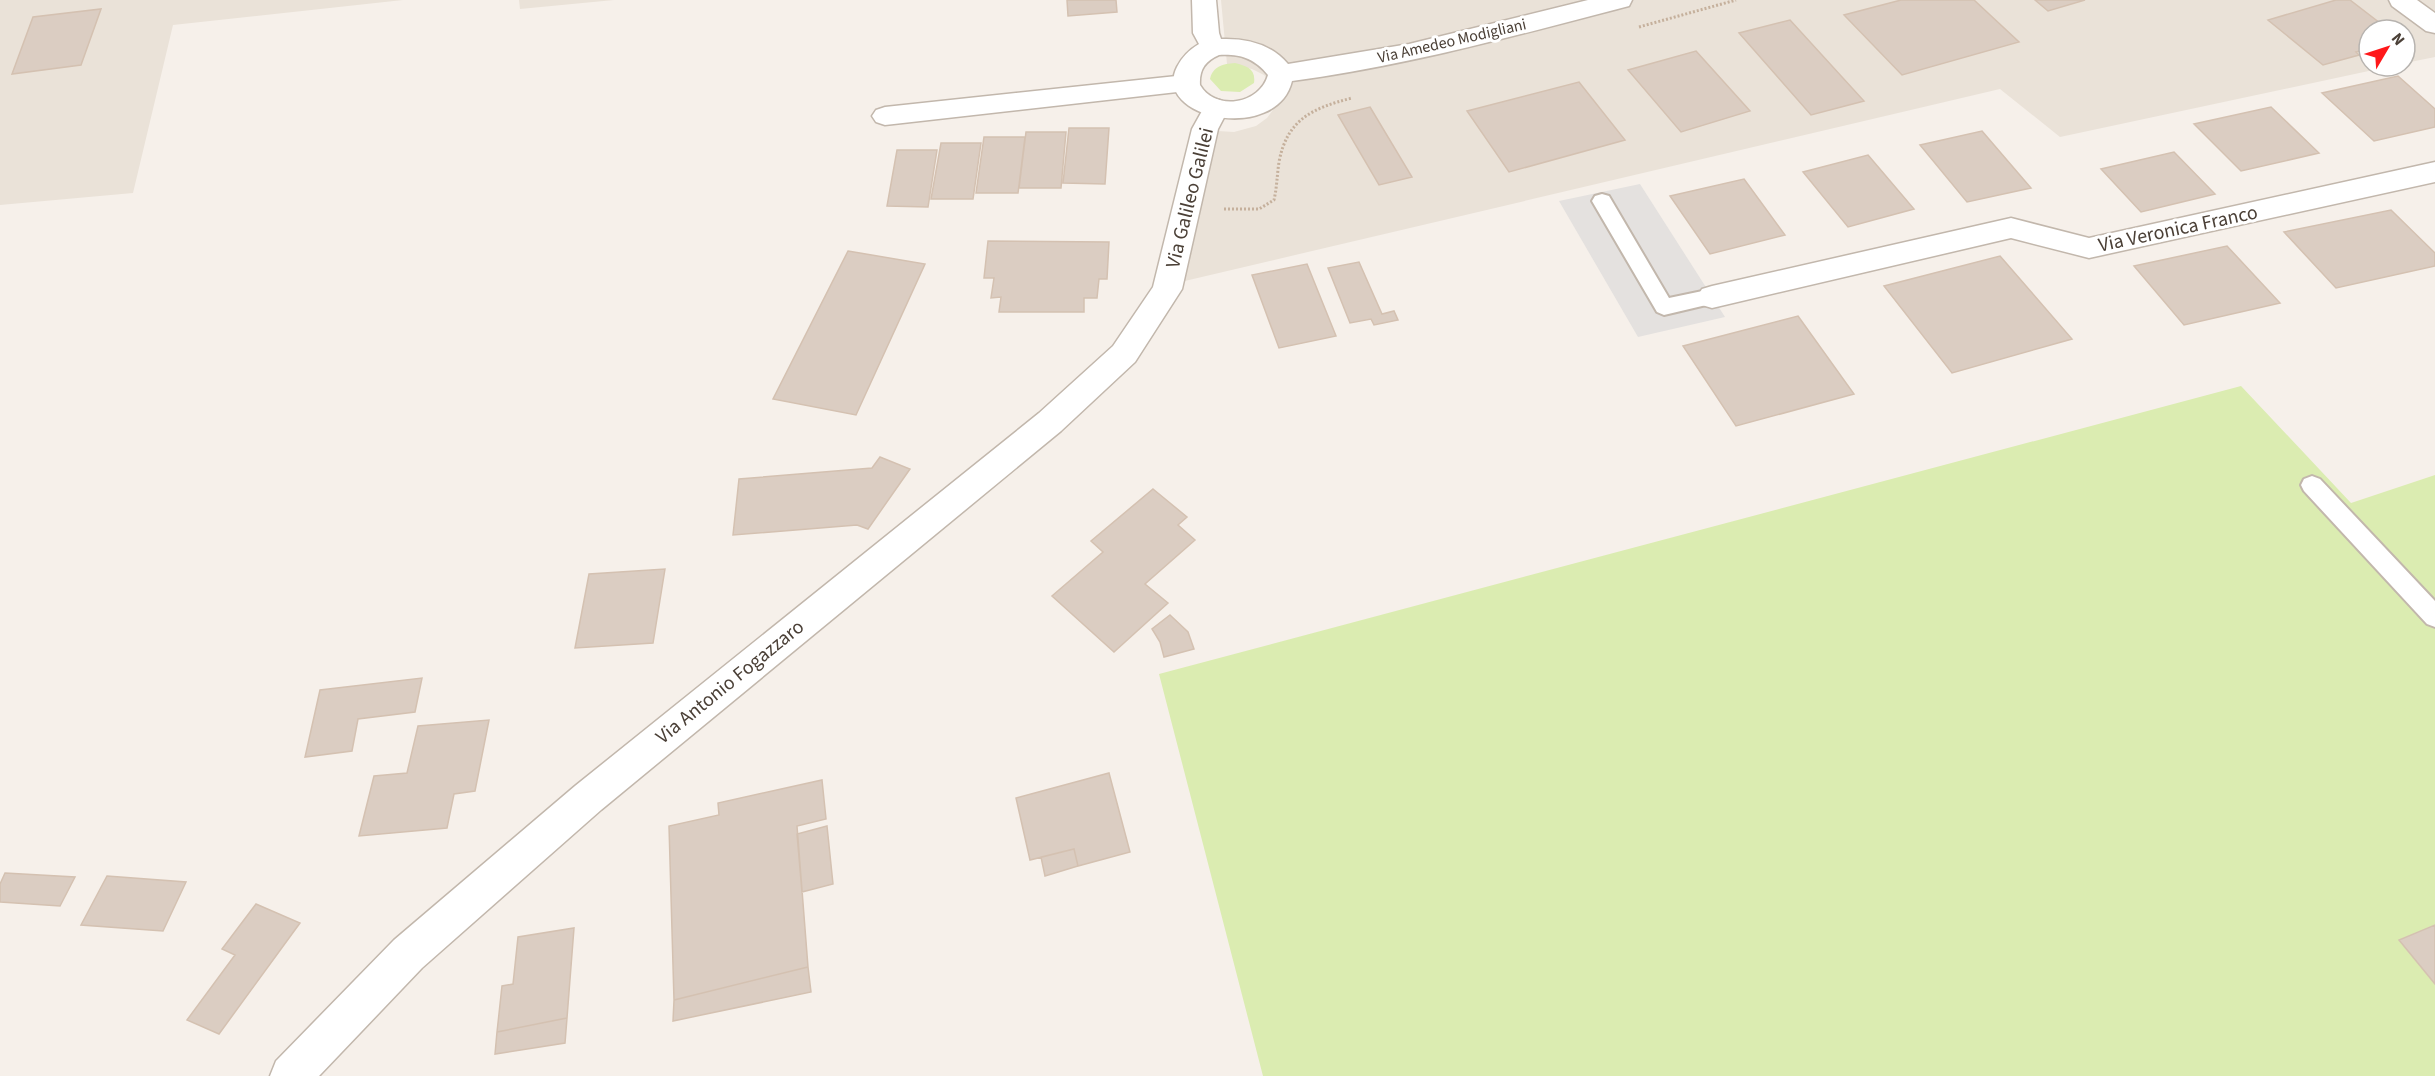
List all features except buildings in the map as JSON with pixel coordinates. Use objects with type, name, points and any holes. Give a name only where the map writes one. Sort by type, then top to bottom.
[{"type":"street","name":"Via Amedeo Modigliani","points":[[1281,74],[1356,63],[1428,48],[1620,0]]},
{"type":"street","points":[[2401,0],[2435,25]]},
{"type":"street","points":[[1207,4],[1206,33],[1213,48]]},
{"type":"street","points":[[885,116],[1186,84],[1189,66],[1196,57],[1213,48],[1237,47],[1254,50],[1268,57],[1281,74]]},
{"type":"street","name":"Via Galileo Galilei","points":[[1186,84],[1199,101],[1216,108],[1241,110],[1257,106],[1270,99],[1279,89],[1281,74]]},
{"type":"street","name":"Via Galileo Galilei","points":[[1167,289],[1205,129],[1216,108]]},
{"type":"street","name":"Via Veronica Franco","points":[[1712,297],[2011,228],[2089,248],[2435,172]]},
{"type":"street","name":"Via Antonio Fogazzaro","points":[[291,1076],[408,954],[588,798],[1050,422],[1124,354],[1167,289]]},
{"type":"lane","points":[[1602,201],[1664,307],[1712,297]]},
{"type":"lane","points":[[2312,485],[2435,617]]},
{"type":"path","points":[[1222,209],[1258,209],[1274,200],[1283,143],[1289,129],[1326,104],[1360,96]]},
{"type":"shaded area","points":[[0,0],[403,0],[173,25],[133,193],[0,205]]},
{"type":"shaded area","points":[[519,0],[614,0],[520,9]]},
{"type":"shaded area","points":[[1221,0],[2435,0],[2435,57],[2417,61],[2417,18],[2357,18],[2357,73],[2060,137],[2000,89],[1172,284],[1218,131],[1234,132],[1256,126],[1267,118],[1277,101],[1273,85],[1264,75],[1252,69],[1227,64]]},
{"type":"shaded area","points":[[1640,184],[1725,317],[1638,337],[1559,201]]},
{"type":"green space","points":[[1235,63],[1252,71],[1254,83],[1240,92],[1221,91],[1210,79],[1213,71],[1219,66]]},
{"type":"green space","points":[[2241,386],[2351,503],[2435,475],[2435,1076],[1263,1076],[1159,674]]}]
